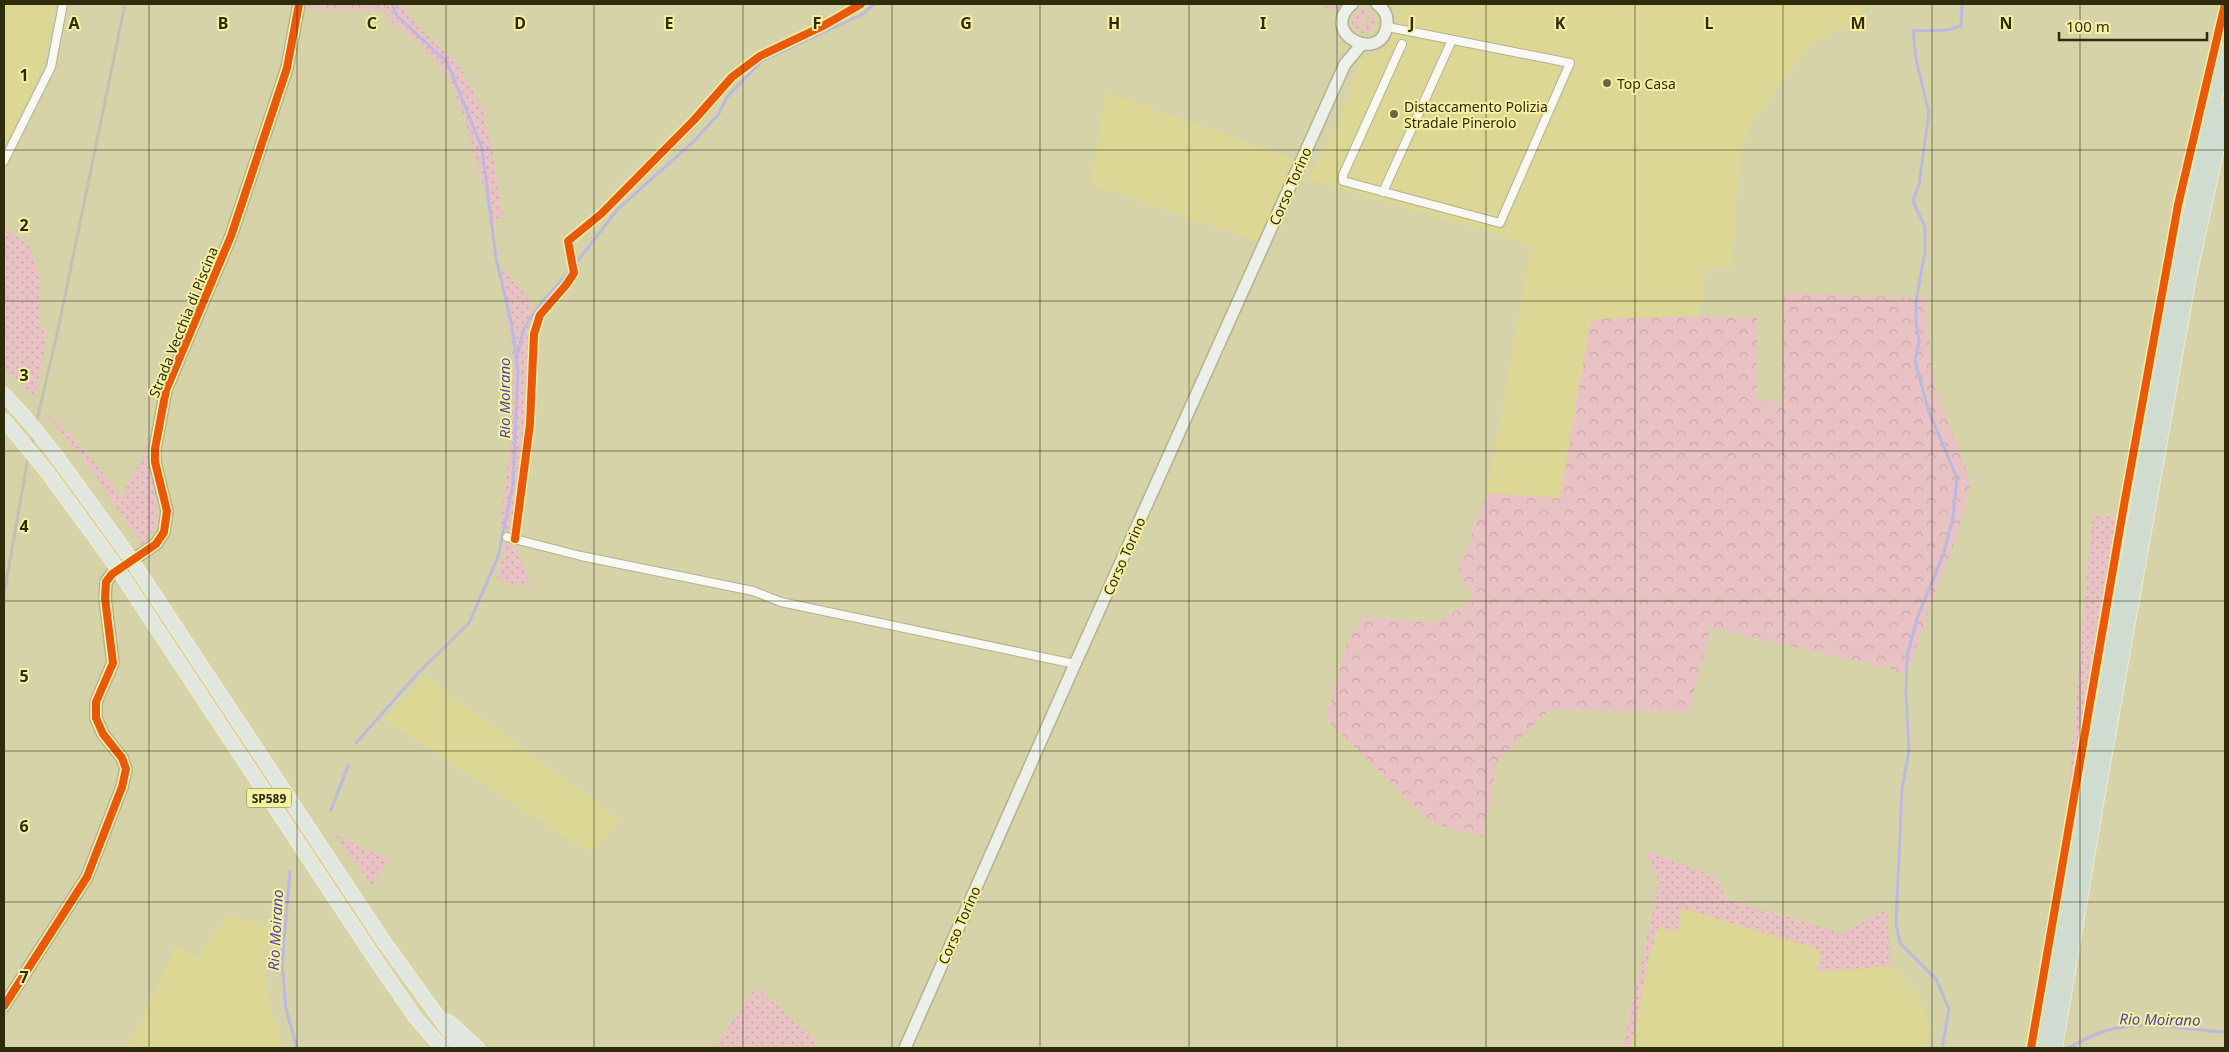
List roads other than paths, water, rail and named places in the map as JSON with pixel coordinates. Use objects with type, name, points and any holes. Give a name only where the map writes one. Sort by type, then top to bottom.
[{"type":"highway","points":[[2043,1048],[2177,277],[2225,51]]},
{"type":"highway","points":[[2055,1048],[2097,798],[2188,286],[2225,111]]},
{"type":"main road","name":"Strada Vecchia di Piscina","points":[[4,1006],[86,877],[122,787],[126,770],[122,758],[103,734],[96,718],[96,702],[113,663],[105,598],[106,582],[112,574],[156,544],[164,532],[167,511],[155,462],[154,449],[166,390],[231,236],[287,68],[298,4]]},
{"type":"main road","points":[[1345,64],[1347,36],[1343,28],[1343,18],[1346,10],[1352,4]]},
{"type":"main road","points":[[1347,36],[1362,44],[1370,44],[1380,39],[1387,25],[1386,14],[1379,4]]},
{"type":"main road","points":[[1345,64],[1362,44]]},
{"type":"main road","name":"Corso Torino","points":[[905,1048],[1075,664],[1345,64]]},
{"type":"main road","name":"SP589","points":[[4,394],[25,416],[55,454],[124,549],[332,864],[423,998],[461,1048]]},
{"type":"main road","name":"SP589","points":[[4,420],[47,472],[110,558],[414,1016],[442,1048]]},
{"type":"main road","points":[[423,998],[478,1048]]},
{"type":"main road","points":[[414,1016],[429,1048]]},
{"type":"street","points":[[4,161],[51,67],[62,4]]},
{"type":"street","points":[[861,4],[823,26],[760,56],[732,77],[694,120],[601,214],[568,241],[574,273],[566,286],[540,315],[534,334],[530,424],[511,538],[581,556],[753,591],[781,602],[1075,664]]},
{"type":"street","points":[[2031,1048],[2178,205],[2225,4]]},
{"type":"street","points":[[1387,25],[1393,28],[1570,63],[1500,223],[1346,183],[1342,178],[1402,44]]},
{"type":"street","points":[[1383,192],[1452,40]]},
{"type":"waterway","name":"Rio Moirano","points":[[356,743],[418,673],[469,623],[498,557],[513,484],[518,372],[512,326],[496,258],[482,148],[447,62],[397,16],[392,4]]},
{"type":"waterway","points":[[517,356],[524,328],[541,303],[569,272],[618,209],[693,142],[718,115],[727,97],[762,61],[861,15],[875,4]]},
{"type":"waterway","points":[[1942,1048],[1949,1009],[1936,979],[1900,943],[1896,924],[1902,789],[1909,751],[1906,695],[1907,656],[1918,616],[1944,553],[1953,517],[1957,478],[1929,412],[1915,361],[1919,342],[1916,322],[1916,301],[1925,252],[1925,227],[1913,201],[1919,184],[1929,113],[1916,59],[1913,31],[1948,30],[1961,26],[1962,4]]},
{"type":"waterway","name":"Rio Moirano","points":[[331,810],[348,766]]},
{"type":"waterway","name":"Rio Moirano","points":[[290,871],[282,963],[286,1009],[297,1048]]},
{"type":"waterway","name":"Rio Moirano","points":[[2068,1048],[2099,1033],[2130,1026],[2162,1026],[2225,1032]]},
{"type":"railway","points":[[4,595],[27,463],[59,325],[125,4]]},
{"type":"place","name":"Top Casa","points":[[1607,83]]},
{"type":"place","name":"Distaccamento Polizia Stradale Pinerolo","points":[[1394,114]]}]
